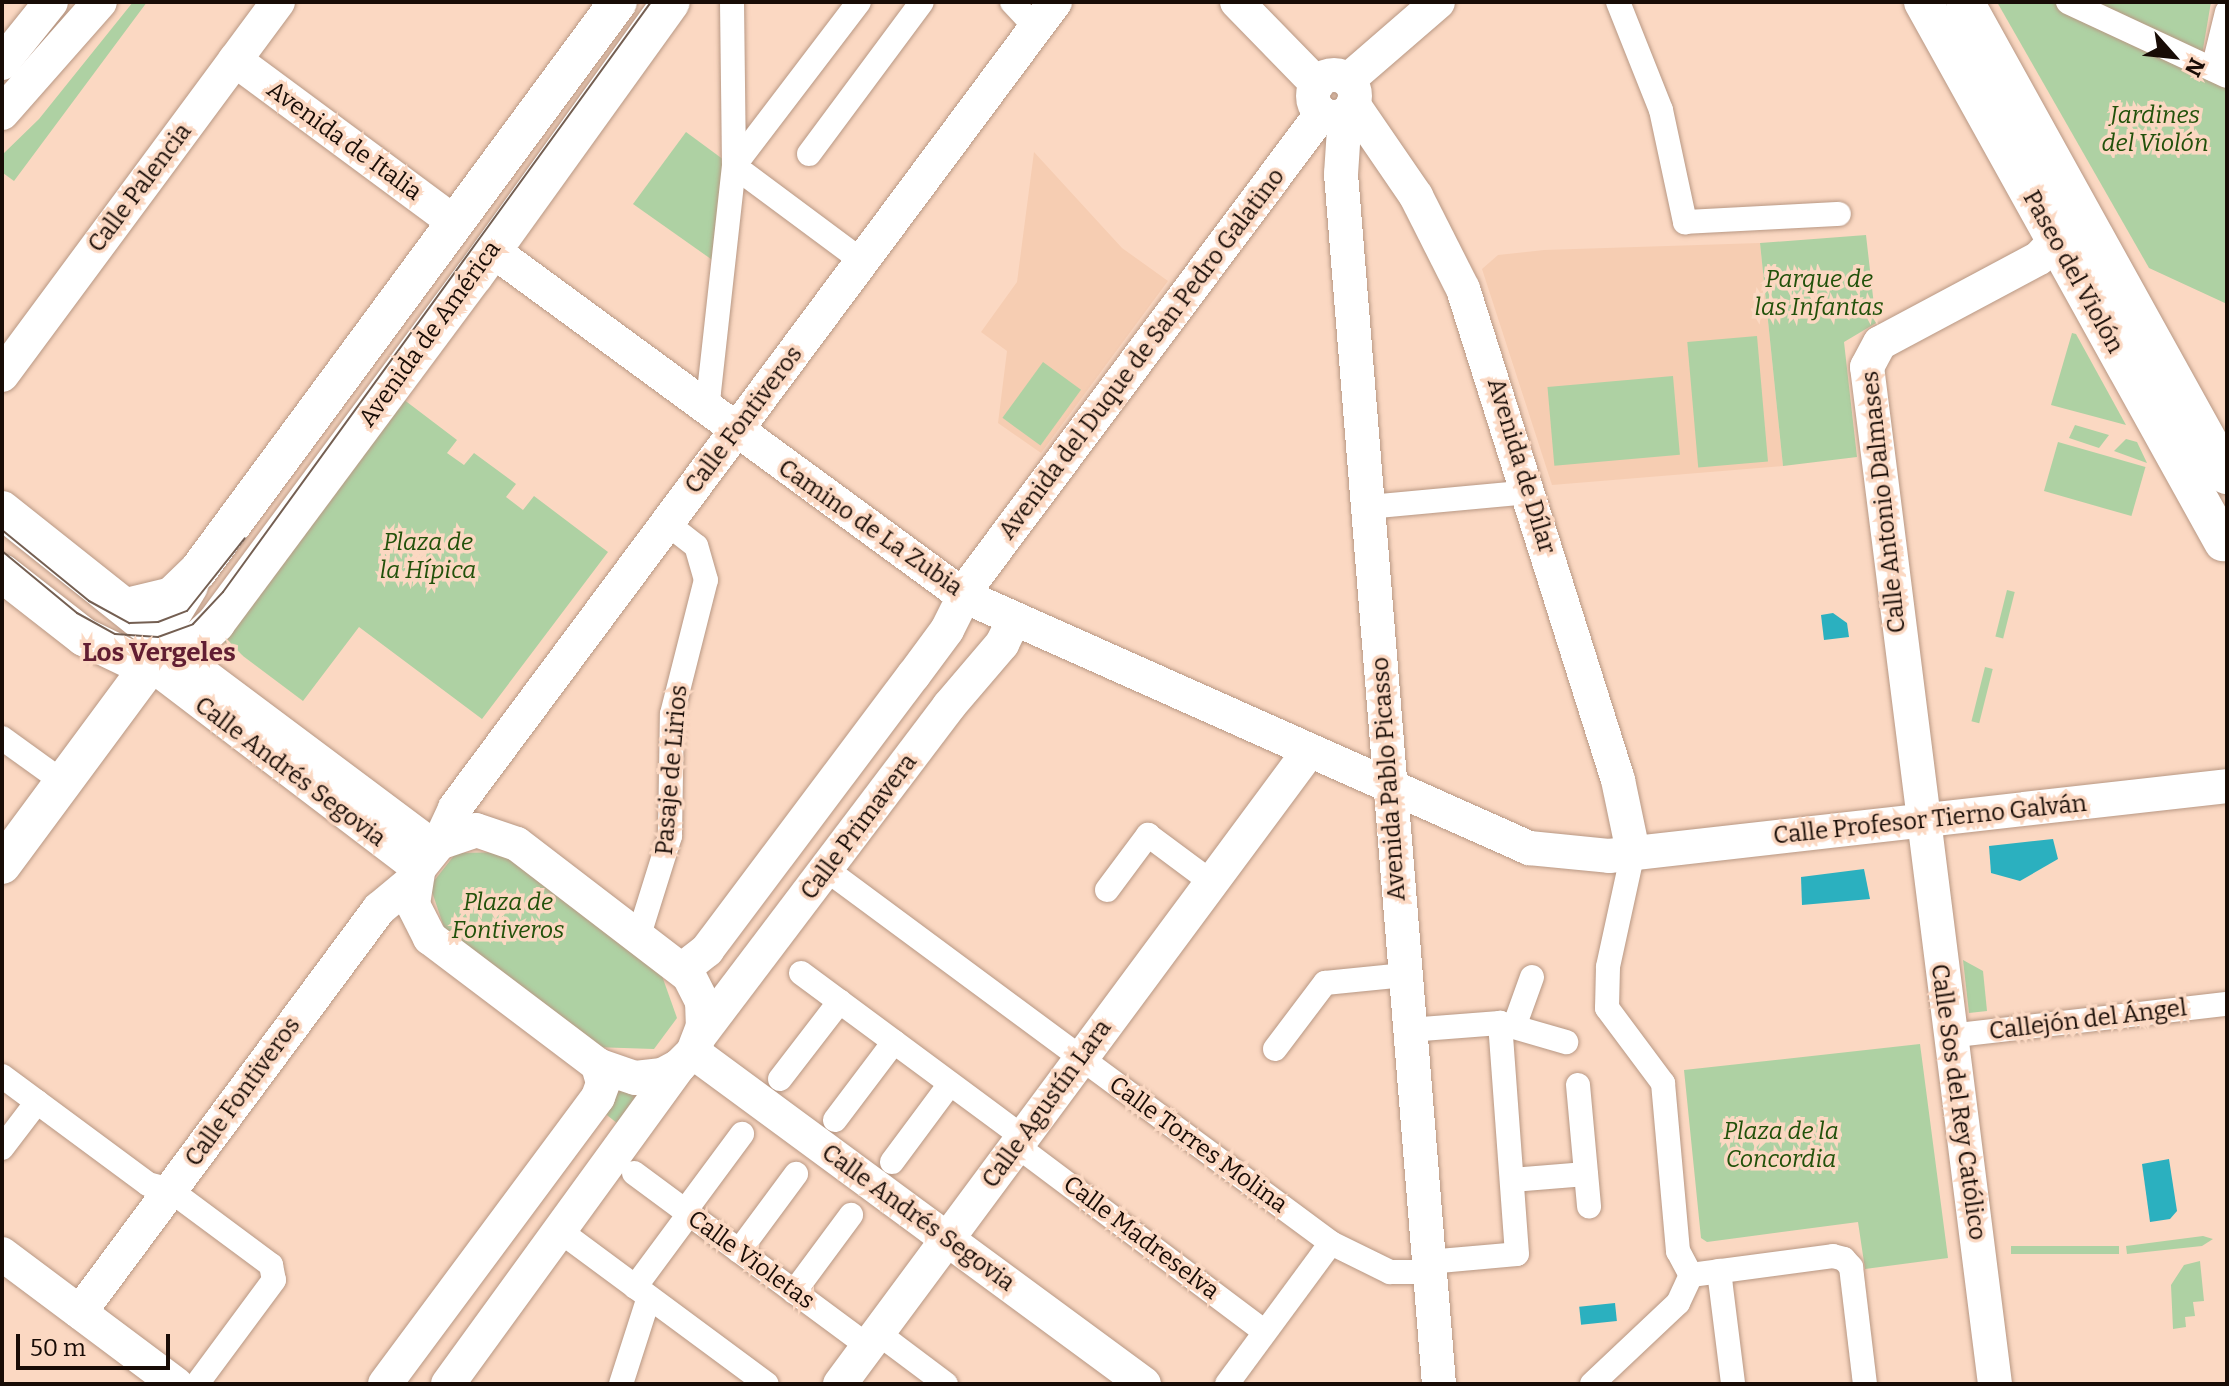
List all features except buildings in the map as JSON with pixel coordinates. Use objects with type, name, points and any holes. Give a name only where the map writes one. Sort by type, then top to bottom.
[{"type":"main road","points":[[2,63],[51,2]]},
{"type":"main road","points":[[2,113],[100,2]]},
{"type":"main road","name":"Calle Palencia","points":[[2,375],[278,2]]},
{"type":"main road","name":"Avenida de América","points":[[2,865],[63,782],[177,654],[216,623],[671,2]]},
{"type":"main road","name":"Avenida de Dílar","points":[[1237,2],[1335,102],[1446,248],[1530,492],[1630,820],[1633,852]]},
{"type":"main road","name":"Avenida del Duque de San Pedro Galatino","points":[[964,596],[1335,102],[1438,2]]},
{"type":"main road","name":"Paseo del Violón","points":[[1923,2],[2223,542]]},
{"type":"main road","name":"Paseo del Violón","points":[[1965,2],[2227,475]]},
{"type":"main road","name":"Avenida de América","points":[[127,607],[172,596],[198,571],[612,4]]},
{"type":"main road","name":"Calle Fontiveros","points":[[80,1312],[379,909],[427,859],[450,815],[1046,15]]},
{"type":"main road","name":"Avenida de Italia","points":[[235,60],[454,222]]},
{"type":"main road","name":"Avenida Pablo Picasso","points":[[1335,102],[1328,142],[1341,174],[1439,1384]]},
{"type":"main road","points":[[2056,240],[2073,198]]},
{"type":"main road","points":[[454,222],[492,250]]},
{"type":"main road","name":"Calle Antonio Dalmases","points":[[1921,821],[1867,367],[1880,343],[2039,258],[2056,240]]},
{"type":"main road","name":"Camino de La Zubia","points":[[492,250],[699,405],[964,596],[1389,789],[1529,848],[1584,857],[1633,852]]},
{"type":"main road","name":"Calle Andrés Segovia","points":[[2,510],[127,607],[177,654],[427,859]]},
{"type":"main road","points":[[177,654],[198,571]]},
{"type":"main road","name":"Calle Andrés Segovia","points":[[2,573],[84,637],[177,654],[427,859]]},
{"type":"main road","name":"Calle Primavera","points":[[683,969],[707,950],[947,630],[964,596]]},
{"type":"main road","name":"Calle Primavera","points":[[448,1384],[691,1051],[949,706],[987,661],[1014,619]]},
{"type":"main road","points":[[947,630],[987,661]]},
{"type":"main road","points":[[913,676],[935,684],[949,706]]},
{"type":"main road","points":[[1320,756],[1385,730]]},
{"type":"main road","name":"Calle Agustín Lara","points":[[840,1384],[1254,823],[1320,756]]},
{"type":"main road","name":"Calle Profesor Tierno Galván","points":[[1633,852],[2227,786]]},
{"type":"main road","name":"Calle Sos del Rey Católico","points":[[1921,821],[1995,1384]]},
{"type":"main road","points":[[476,830],[502,835],[639,935],[683,969],[702,1001],[691,1051],[662,1075],[635,1078],[598,1065],[430,938],[416,916],[427,859],[476,830]]},
{"type":"main road","name":"Calle Andrés Segovia","points":[[691,1051],[1144,1384]]},
{"type":"main road","points":[[385,1384],[598,1097],[603,1083],[598,1065]]},
{"type":"main road","points":[[2,1254],[176,1384]]},
{"type":"street","points":[[699,405],[709,392],[739,170],[732,2]]},
{"type":"street","points":[[734,28],[754,2]]},
{"type":"street","points":[[739,170],[859,2]]},
{"type":"street","points":[[809,154],[922,2]]},
{"type":"street","points":[[1012,2],[1046,15]]},
{"type":"street","points":[[1618,2],[1661,110],[1685,222],[1839,214]]},
{"type":"street","points":[[2068,2],[2220,72],[2227,12]]},
{"type":"street","points":[[739,170],[862,261]]},
{"type":"street","points":[[1368,507],[1530,492]]},
{"type":"street","name":"Pasaje de Lirios","points":[[639,935],[670,836],[672,714],[706,580],[696,546],[667,523]]},
{"type":"street","points":[[2,738],[63,782]]},
{"type":"street","points":[[1107,890],[1148,835],[1211,882]]},
{"type":"street","points":[[1633,852],[1606,998],[1614,1024],[1644,1054],[1663,1083],[1678,1251],[1691,1275]]},
{"type":"street","name":"Calle Torres Molina","points":[[827,870],[1331,1243],[1390,1272],[1517,1254],[1512,1180]]},
{"type":"street","name":"Calle Madreselva","points":[[801,973],[950,1084],[1265,1332]]},
{"type":"street","points":[[1275,1049],[1325,983],[1405,975]]},
{"type":"street","points":[[1532,977],[1507,1025],[1512,1180],[1586,1174]]},
{"type":"street","points":[[780,1079],[840,1001]]},
{"type":"street","name":"Callejón del Ángel","points":[[1949,1036],[2227,1004]]},
{"type":"street","points":[[1409,1030],[1507,1025],[1566,1042]]},
{"type":"street","points":[[835,1120],[894,1042]]},
{"type":"street","points":[[2,1076],[153,1187],[170,1190],[275,1272],[197,1384]]},
{"type":"street","points":[[892,1162],[950,1084]]},
{"type":"street","points":[[1578,1085],[1589,1207]]},
{"type":"street","points":[[2,1148],[37,1102]]},
{"type":"street","points":[[621,1384],[642,1292],[687,1212],[742,1134]]},
{"type":"street","name":"Calle Violetas","points":[[634,1173],[794,1292],[946,1384]]},
{"type":"street","points":[[739,1251],[796,1174]]},
{"type":"street","points":[[794,1292],[851,1215]]},
{"type":"street","points":[[560,1231],[767,1384]]},
{"type":"street","points":[[1227,1384],[1331,1243]]},
{"type":"street","points":[[1691,1275],[1833,1256],[1844,1259],[1851,1267],[1865,1384]]},
{"type":"street","points":[[1719,1271],[1733,1384]]},
{"type":"street","points":[[1600,1381],[1678,1303],[1691,1275]]},
{"type":"shaded area","points":[[1034,152],[1122,248],[1168,281],[1041,453],[998,423],[1007,351],[981,332],[1017,282]]},
{"type":"shaded area","points":[[1760,243],[1783,466],[1552,485],[1482,269],[1498,255],[1544,250]]},
{"type":"green space","points":[[133,2],[147,2],[14,181],[3,173],[2,155],[39,119]]},
{"type":"green space","name":"Jardines del Violón","points":[[1997,2],[2052,2],[2227,83],[2227,304],[2149,268]]},
{"type":"green space","points":[[2096,2],[2211,2],[2202,55]]},
{"type":"green space","points":[[686,132],[724,160],[718,264],[633,204]]},
{"type":"green space","name":"Parque de las Infantas","points":[[1866,235],[1876,323],[1844,342],[1857,457],[1783,466],[1760,243]]},
{"type":"green space","points":[[2072,333],[2076,334],[2126,425],[2051,405]]},
{"type":"green space","points":[[1757,336],[1768,462],[1698,468],[1687,342]]},
{"type":"green space","points":[[1043,362],[1081,390],[1040,445],[1002,418]]},
{"type":"green space","points":[[1673,376],[1680,455],[1554,466],[1547,387]]},
{"type":"green space","name":"Plaza de la Hípica","points":[[403,399],[457,440],[447,453],[464,465],[474,453],[516,484],[506,497],[523,510],[534,496],[608,552],[482,719],[359,627],[303,701],[223,641]]},
{"type":"green space","points":[[2075,425],[2109,435],[2099,448],[2069,438]]},
{"type":"green space","points":[[2126,439],[2137,442],[2147,463],[2114,451]]},
{"type":"green space","points":[[2058,442],[2145,467],[2131,516],[2044,491]]},
{"type":"green space","points":[[2007,590],[2015,592],[2003,639],[1995,637]]},
{"type":"green space","points":[[1985,667],[1993,669],[1979,723],[1971,721]]},
{"type":"green space","name":"Plaza de Fontiveros","points":[[513,852],[656,959],[677,1018],[654,1049],[593,1047],[448,939],[430,886],[456,853]]},
{"type":"green space","points":[[1963,960],[1983,971],[1987,1011],[1969,1013]]},
{"type":"green space","name":"Plaza de la Concordia","points":[[1920,1044],[1948,1258],[1865,1269],[1858,1222],[1707,1242],[1701,1238],[1684,1070]]},
{"type":"green space","points":[[613,1087],[655,1094],[627,1131],[598,1108]]},
{"type":"green space","points":[[2203,1236],[2213,1239],[2202,1246],[2127,1254],[2126,1246]]},
{"type":"green space","points":[[2011,1246],[2119,1246],[2119,1254],[2011,1254]]},
{"type":"green space","points":[[2200,1261],[2204,1301],[2193,1302],[2195,1316],[2185,1317],[2186,1327],[2173,1329],[2171,1285],[2184,1265]]},
{"type":"water","points":[[1833,613],[1847,623],[1849,637],[1824,640],[1821,615]]},
{"type":"water","points":[[2053,839],[2058,859],[2020,881],[1991,873],[1989,846]]},
{"type":"water","points":[[1864,869],[1870,899],[1802,905],[1801,877]]},
{"type":"water","points":[[2169,1159],[2177,1211],[2170,1219],[2150,1222],[2142,1164]]},
{"type":"water","points":[[1615,1303],[1617,1321],[1581,1325],[1579,1307]]},
{"type":"tram line","points":[[2,551],[77,613],[115,634],[158,637],[193,624],[223,592],[651,2]]},
{"type":"tram line","points":[[2,530],[89,601],[129,623],[158,622],[187,611],[245,538]]},
{"type":"district","name":"Los Vergeles","points":[[159,653]]}]
